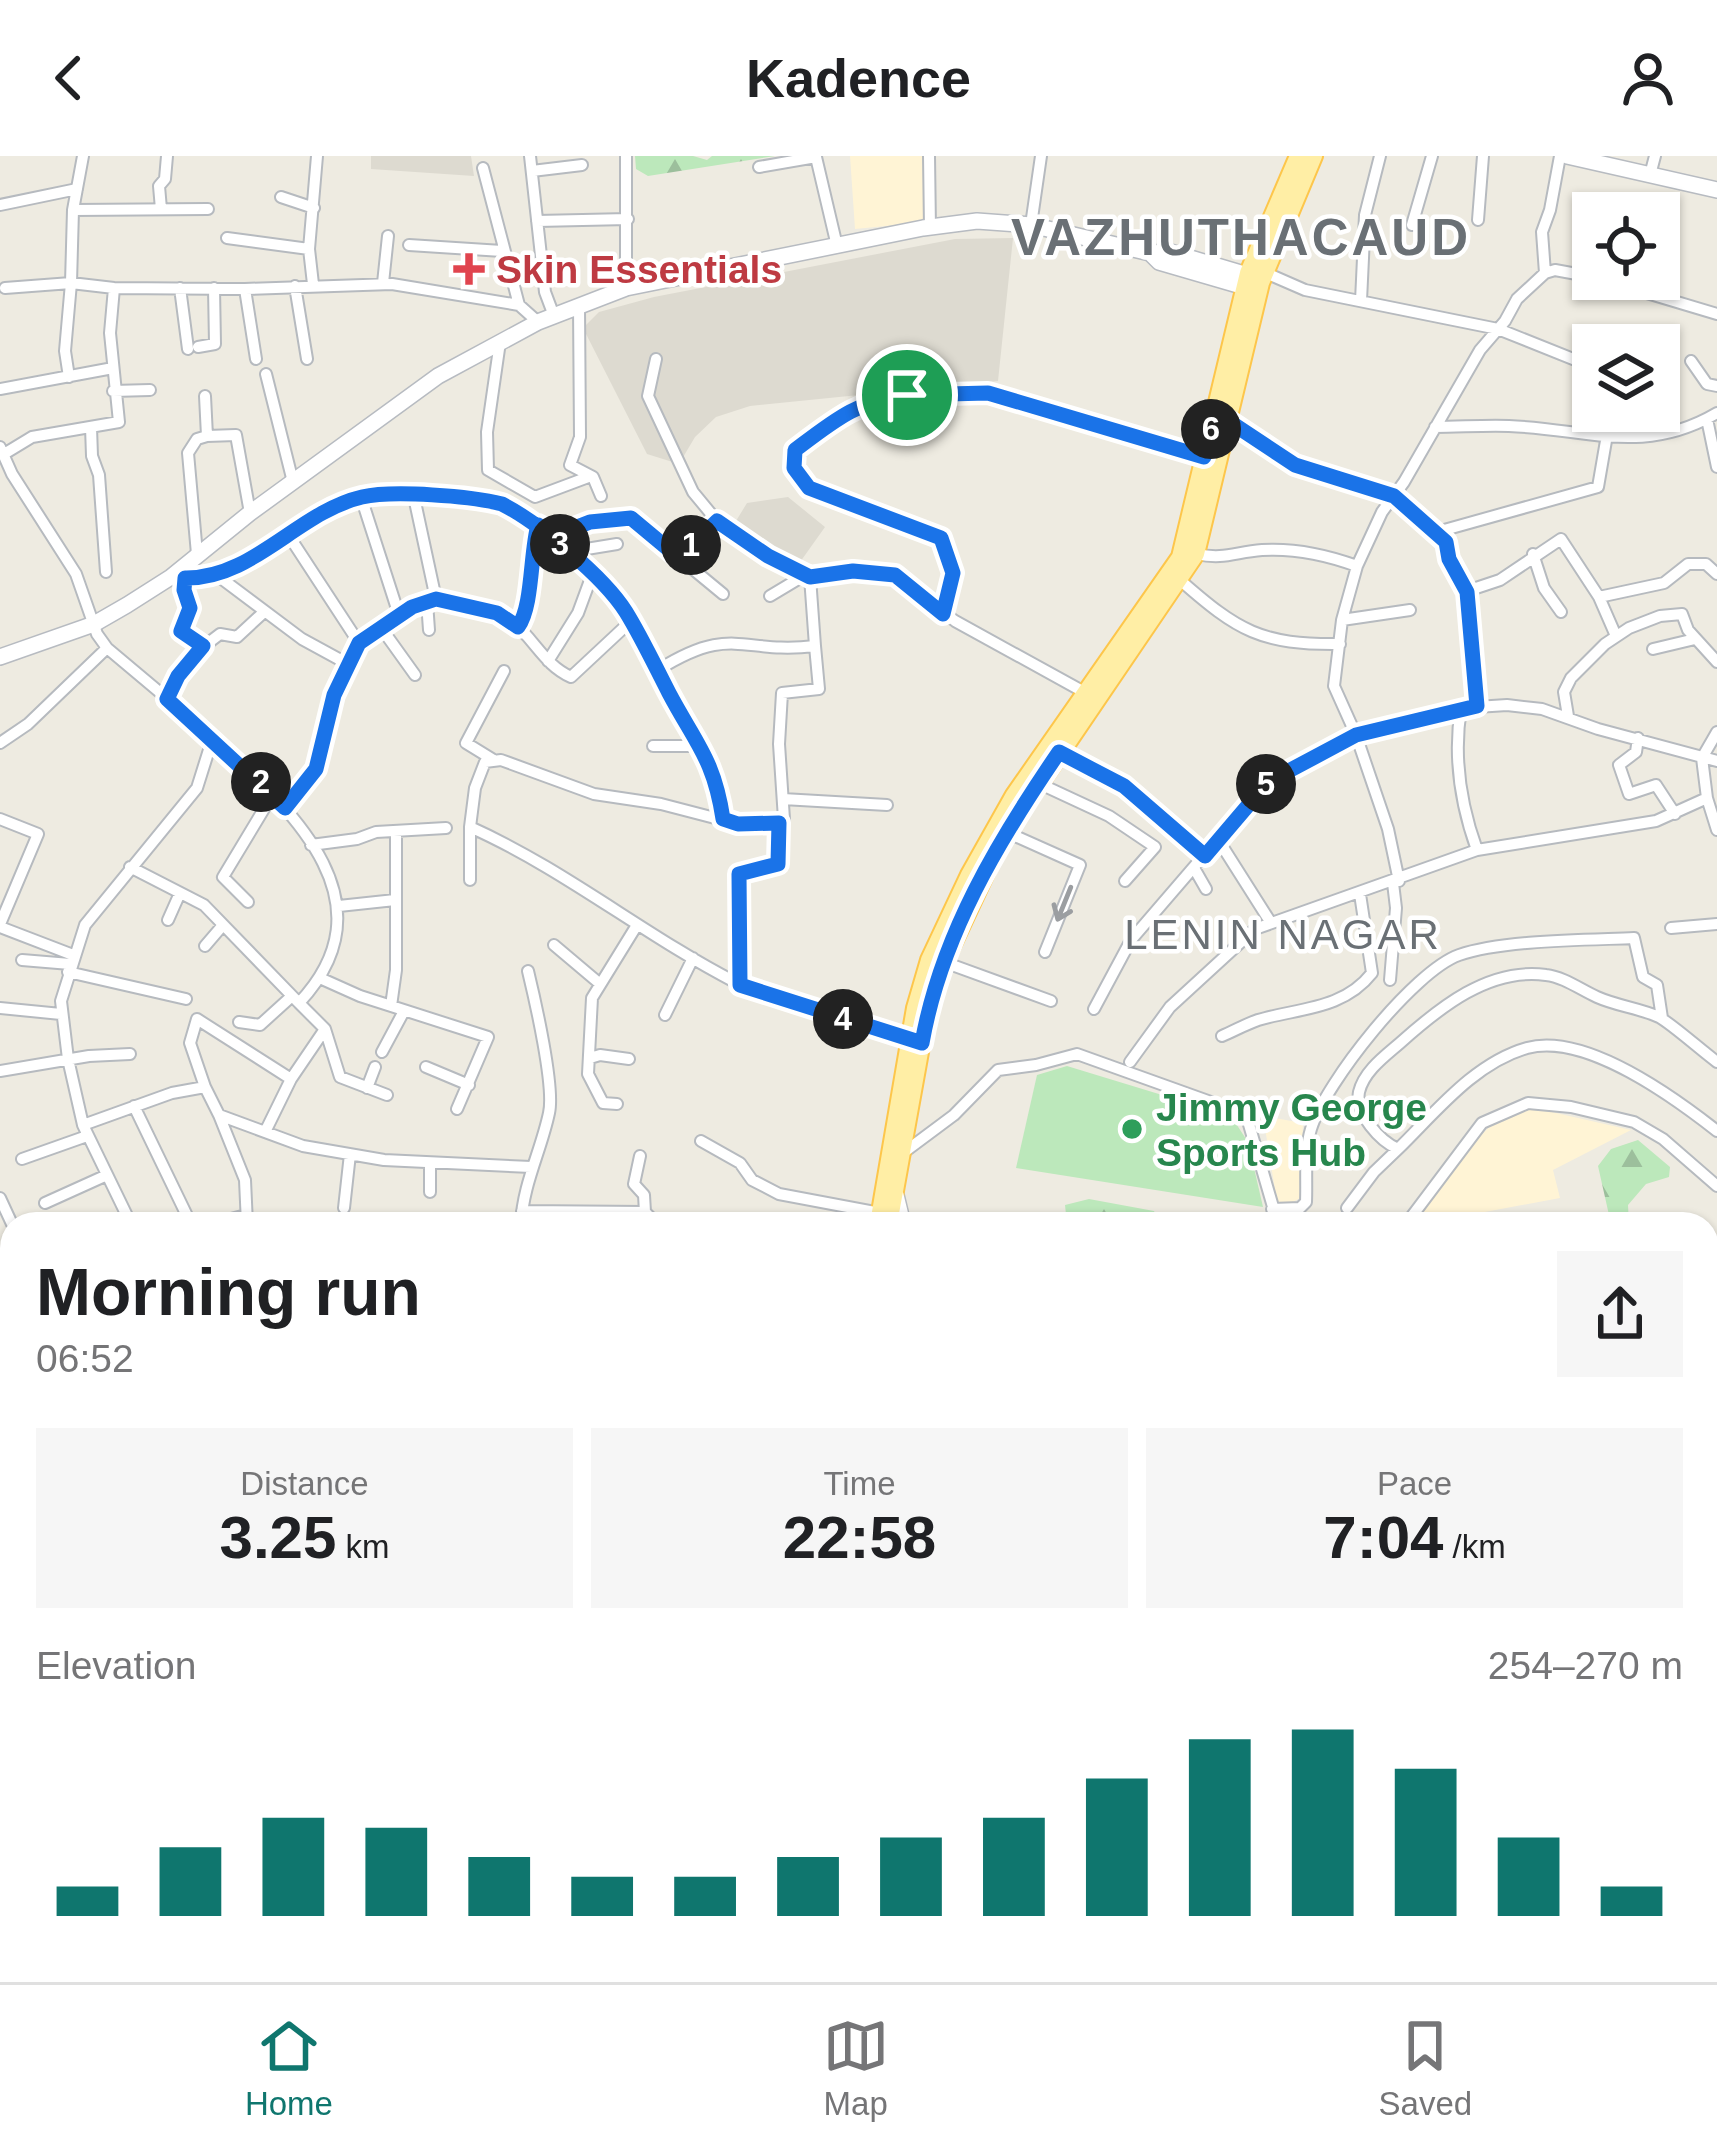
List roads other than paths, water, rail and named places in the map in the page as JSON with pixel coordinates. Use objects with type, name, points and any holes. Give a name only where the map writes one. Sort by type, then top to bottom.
[{"type":"main road","points":[[1001,829],[1196,554],[1221,416],[1255,279],[1298,156]]},
{"type":"main road","points":[[1255,279],[1314,156]]},
{"type":"main road","points":[[1563,156],[1717,190]]},
{"type":"main road","points":[[0,657],[94,624],[178,577],[197,554],[250,513],[438,376],[546,319],[626,288],[977,221],[1031,225],[1150,253],[1170,252],[1255,279]]},
{"type":"main road","points":[[883,1212],[915,1041],[937,959],[1001,829],[1084,692],[1180,556],[1204,457],[1221,416]]},
{"type":"main road","points":[[886,1212],[903,1154],[915,1041]]},
{"type":"main road","points":[[895,1192],[900,1212]]},
{"type":"street","points":[[69,377],[65,351],[73,210],[83,156]]},
{"type":"street","points":[[161,209],[159,186],[165,178],[167,156]]},
{"type":"street","points":[[313,284],[309,249],[317,156]]},
{"type":"street","points":[[4,288],[71,283],[245,289],[383,283],[519,305],[546,319],[530,156]]},
{"type":"street","points":[[626,156],[626,288]]},
{"type":"street","points":[[929,156],[930,227]]},
{"type":"street","points":[[1031,225],[1041,156]]},
{"type":"street","points":[[1361,301],[1365,214],[1380,156]]},
{"type":"street","points":[[1412,225],[1432,156]]},
{"type":"street","points":[[1478,220],[1483,156]]},
{"type":"street","points":[[1544,273],[1542,232],[1563,156]]},
{"type":"street","points":[[1650,176],[1655,156]]},
{"type":"street","points":[[759,167],[816,157],[837,246]]},
{"type":"street","points":[[532,171],[581,165]]},
{"type":"street","points":[[483,168],[519,305]]},
{"type":"street","points":[[0,205],[77,189]]},
{"type":"street","points":[[281,197],[314,208]]},
{"type":"street","points":[[73,210],[208,209]]},
{"type":"street","points":[[537,221],[628,219]]},
{"type":"street","points":[[383,283],[388,236]]},
{"type":"street","points":[[227,238],[309,249]]},
{"type":"street","points":[[409,245],[502,251]]},
{"type":"street","points":[[1390,980],[1396,882],[1388,829],[1334,686],[1342,620],[1357,566],[1382,512],[1480,350],[1517,299],[1544,273],[1572,272]]},
{"type":"street","points":[[1255,279],[1498,329],[1572,359]]},
{"type":"street","points":[[296,286],[307,359]]},
{"type":"street","points":[[113,288],[113,392],[118,422],[32,437],[2,451],[6,476],[76,574],[107,649],[273,794],[326,868],[339,906],[337,946],[322,979],[260,1025],[238,1022]]},
{"type":"street","points":[[180,288],[193,348],[215,344],[214,288]]},
{"type":"street","points":[[245,289],[256,359]]},
{"type":"street","points":[[1676,300],[1716,311]]},
{"type":"street","points":[[580,308],[580,437],[570,465],[591,476],[602,496]]},
{"type":"street","points":[[500,342],[484,454],[488,470],[535,496],[591,476]]},
{"type":"street","points":[[656,359],[648,396],[693,492],[717,521],[807,576]]},
{"type":"street","points":[[1691,362],[1707,384],[1717,386]]},
{"type":"street","points":[[0,389],[113,368]]},
{"type":"street","points":[[266,374],[292,482]]},
{"type":"street","points":[[113,392],[151,390]]},
{"type":"street","points":[[943,614],[953,573],[941,538],[809,488],[794,468],[795,450],[830,423],[874,398],[988,393],[1204,457]]},
{"type":"street","points":[[205,396],[207,436]]},
{"type":"street","points":[[1221,416],[1295,465],[1394,496],[1446,542],[1449,559],[1467,592],[1477,706]]},
{"type":"street","points":[[1435,427],[1510,426],[1662,437],[1712,416],[1717,467]]},
{"type":"street","points":[[91,427],[106,572]]},
{"type":"street","points":[[197,554],[188,453],[197,439],[236,435],[250,513]]},
{"type":"street","points":[[1437,532],[1598,487],[1607,435]]},
{"type":"street","points":[[361,497],[399,615]]},
{"type":"street","points":[[203,646],[181,631],[190,608],[178,577],[218,576],[361,497],[502,504],[554,536],[610,591],[711,763],[723,819]]},
{"type":"street","points":[[414,497],[432,600],[429,629]]},
{"type":"street","points":[[554,536],[590,522],[631,518],[723,594]]},
{"type":"street","points":[[679,558],[717,521]]},
{"type":"street","points":[[518,627],[526,614],[538,525]]},
{"type":"street","points":[[289,536],[359,643]]},
{"type":"street","points":[[1467,592],[1500,580],[1561,539],[1599,597],[1616,636]]},
{"type":"street","points":[[568,552],[617,544]]},
{"type":"street","points":[[1196,554],[1232,558],[1262,550],[1288,550],[1357,566]]},
{"type":"street","points":[[1533,554],[1544,589],[1561,612]]},
{"type":"street","points":[[1599,597],[1664,584],[1688,564],[1706,564],[1717,574]]},
{"type":"street","points":[[770,596],[807,576],[853,571],[895,575],[943,614],[1084,692]]},
{"type":"street","points":[[548,661],[578,613],[592,575]]},
{"type":"street","points":[[218,576],[264,612],[346,663]]},
{"type":"street","points":[[504,671],[466,743],[492,759],[594,794],[738,824],[779,823],[784,819],[779,744],[782,693],[819,689],[807,576]]},
{"type":"street","points":[[1180,580],[1237,627],[1275,640],[1340,644]]},
{"type":"street","points":[[285,808],[316,769],[326,719],[346,663],[359,643],[399,615],[432,600],[497,613],[518,627],[565,675],[576,675],[631,621]]},
{"type":"street","points":[[1342,620],[1410,610]]},
{"type":"street","points":[[167,699],[178,676],[203,646],[220,634],[237,637],[264,612]]},
{"type":"street","points":[[1568,716],[1564,692],[1571,678],[1616,636],[1672,612],[1682,614],[1695,639],[1717,662]]},
{"type":"street","points":[[382,629],[415,675]]},
{"type":"street","points":[[1652,649],[1695,639]]},
{"type":"street","points":[[658,670],[714,642],[795,649],[815,646]]},
{"type":"street","points":[[0,743],[28,724],[107,649]]},
{"type":"street","points":[[1461,708],[1458,769],[1465,818],[1478,850]]},
{"type":"street","points":[[1094,1009],[1130,940],[1268,782],[1356,735],[1461,708],[1542,709],[1717,760]]},
{"type":"street","points":[[1717,732],[1702,758],[1717,830]]},
{"type":"street","points":[[121,1212],[85,1131],[68,1059],[61,1014],[70,964],[85,926],[197,788],[213,737]]},
{"type":"street","points":[[1638,738],[1636,752],[1619,766],[1629,794],[1656,785],[1675,814]]},
{"type":"street","points":[[653,746],[701,746]]},
{"type":"street","points":[[1059,752],[1124,786],[1205,856]]},
{"type":"street","points":[[470,880],[475,788],[485,762],[492,759]]},
{"type":"street","points":[[1038,783],[1109,816],[1155,847],[1125,881]]},
{"type":"street","points":[[248,902],[224,877],[273,794]]},
{"type":"street","points":[[1130,1062],[1170,1007],[1255,929],[1478,850],[1656,821],[1707,799]]},
{"type":"street","points":[[783,800],[887,806]]},
{"type":"street","points":[[0,819],[38,834],[0,926],[70,964],[186,999]]},
{"type":"street","points":[[740,985],[739,874],[778,864],[779,823]]},
{"type":"street","points":[[470,827],[524,851],[740,985],[915,1041]]},
{"type":"street","points":[[311,845],[446,828]]},
{"type":"street","points":[[1001,829],[1080,865],[1045,952]]},
{"type":"street","points":[[391,1006],[395,831]]},
{"type":"street","points":[[1219,842],[1271,923]]},
{"type":"street","points":[[130,867],[204,905],[325,1029],[340,1077],[387,1095]]},
{"type":"street","points":[[1194,868],[1206,889]]},
{"type":"street","points":[[168,920],[180,893]]},
{"type":"street","points":[[1222,1036],[1260,1020],[1326,1005],[1364,982],[1372,973],[1360,894]]},
{"type":"street","points":[[339,906],[395,900]]},
{"type":"street","points":[[1671,928],[1717,924]]},
{"type":"street","points":[[617,1104],[603,1103],[588,1074],[592,998],[637,925]]},
{"type":"street","points":[[205,946],[223,926]]},
{"type":"street","points":[[1272,1209],[1300,1208],[1306,1202],[1309,1135],[1319,1108],[1385,1017],[1450,959],[1513,946],[1634,938],[1643,976],[1657,985],[1662,1018]]},
{"type":"street","points":[[554,945],[599,983]]},
{"type":"street","points":[[665,1015],[693,958]]},
{"type":"street","points":[[937,959],[1051,1001]]},
{"type":"street","points":[[22,960],[70,964]]},
{"type":"street","points":[[523,1212],[550,1108],[528,971]]},
{"type":"street","points":[[1397,1149],[1383,1142],[1365,1115],[1360,1088],[1385,1056],[1451,1000],[1488,982],[1547,975],[1662,1018],[1717,1062]]},
{"type":"street","points":[[322,979],[488,1037],[457,1109]]},
{"type":"street","points":[[0,1008],[61,1014]]},
{"type":"street","points":[[382,1052],[404,1011]]},
{"type":"street","points":[[246,1212],[245,1180],[190,1043],[197,1019],[291,1079]]},
{"type":"street","points":[[266,1130],[291,1079],[325,1029]]},
{"type":"street","points":[[1347,1208],[1436,1106],[1490,1066],[1527,1048],[1553,1046],[1618,1064],[1668,1092],[1717,1131]]},
{"type":"street","points":[[0,1072],[130,1054]]},
{"type":"street","points":[[903,1154],[954,1115],[998,1070],[1077,1054],[1236,1111],[1248,1121],[1273,1212]]},
{"type":"street","points":[[590,1058],[629,1059]]},
{"type":"street","points":[[426,1066],[469,1085]]},
{"type":"street","points":[[367,1088],[375,1067]]},
{"type":"street","points":[[22,1159],[134,1106],[206,1087]]},
{"type":"street","points":[[1415,1212],[1483,1123],[1528,1103],[1571,1107],[1634,1122],[1663,1139],[1717,1186]]},
{"type":"street","points":[[134,1106],[185,1212]]},
{"type":"street","points":[[218,1115],[303,1145],[350,1154],[430,1164],[531,1167]]},
{"type":"street","points":[[701,1141],[740,1163],[752,1180],[779,1194],[850,1212]]},
{"type":"street","points":[[344,1208],[350,1154]]},
{"type":"street","points":[[640,1156],[634,1184],[644,1195],[645,1212]]},
{"type":"street","points":[[430,1164],[430,1192]]},
{"type":"street","points":[[45,1203],[107,1175]]},
{"type":"place","name":"Skin Essentials","points":[[469,269]]},
{"type":"place","name":"Jimmy George Sports Hub","points":[[1132,1129]]},
{"type":"district","name":"VAZHUTHACAUD","points":[[1241,237]]},
{"type":"district","name":"LENIN NAGAR","points":[[1283,934]]}]
